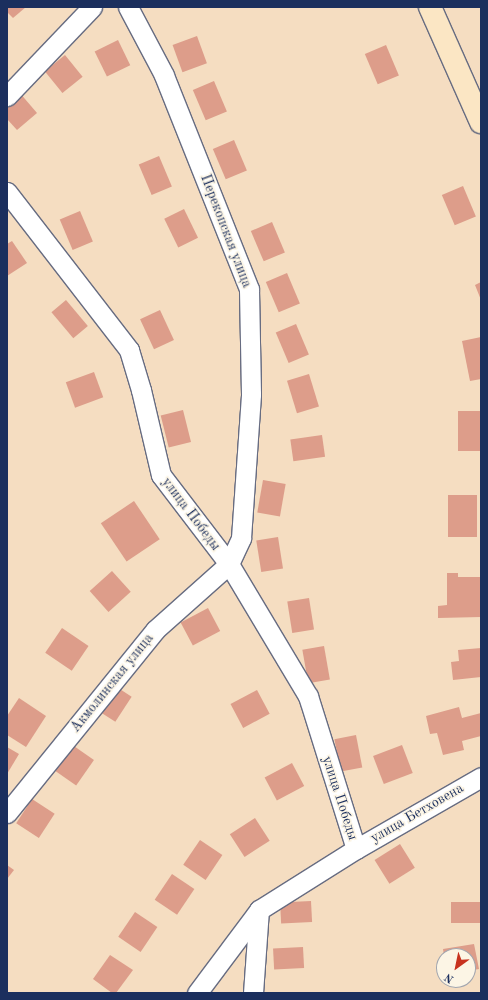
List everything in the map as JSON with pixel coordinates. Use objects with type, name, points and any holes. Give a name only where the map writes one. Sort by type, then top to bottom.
[{"type":"main road","points":[[430,7],[481,122]]},
{"type":"street","points":[[7,96],[92,7]]},
{"type":"street","name":"Перекопская улица","points":[[128,7],[164,75],[249,289],[251,394],[242,530],[241,538],[229,564]]},
{"type":"street","name":"улица Победы","points":[[7,192],[129,350],[141,390],[161,475],[229,564],[308,696],[356,848]]},
{"type":"street","name":"Акмолинская улица","points":[[7,813],[156,630],[229,564]]},
{"type":"street","name":"улица Бетховена","points":[[197,993],[259,910],[356,848],[481,777]]},
{"type":"street","points":[[253,993],[259,910]]},
{"type":"building","points":[[7,7],[26,7],[13,18],[7,12]]},
{"type":"building","points":[[197,36],[207,63],[182,72],[173,45]]},
{"type":"building","points":[[118,40],[130,65],[107,77],[95,51]]},
{"type":"building","points":[[386,45],[399,75],[378,84],[365,54]]},
{"type":"building","points":[[65,55],[83,77],[62,93],[45,71]]},
{"type":"building","points":[[214,81],[227,111],[206,120],[193,90]]},
{"type":"building","points":[[19,92],[37,113],[17,130],[7,119],[7,102]]},
{"type":"building","points":[[234,140],[247,170],[226,179],[213,149]]},
{"type":"building","points":[[159,156],[172,186],[152,195],[139,165]]},
{"type":"building","points":[[463,186],[476,216],[455,225],[442,195]]},
{"type":"building","points":[[184,209],[198,238],[178,247],[164,219]]},
{"type":"building","points":[[80,211],[93,241],[73,250],[60,220]]},
{"type":"building","points":[[272,222],[285,252],[264,261],[251,231]]},
{"type":"building","points":[[12,241],[27,263],[7,276],[7,244]]},
{"type":"building","points":[[287,273],[300,303],[279,312],[266,282]]},
{"type":"building","points":[[481,282],[481,300],[475,285]]},
{"type":"building","points":[[66,300],[88,326],[73,338],[51,312]]},
{"type":"building","points":[[160,310],[174,340],[154,349],[140,319]]},
{"type":"building","points":[[296,324],[309,354],[289,363],[276,333]]},
{"type":"building","points":[[481,337],[481,379],[470,381],[462,341]]},
{"type":"building","points":[[94,372],[103,397],[75,408],[66,382]]},
{"type":"building","points":[[309,374],[319,407],[297,413],[287,381]]},
{"type":"building","points":[[183,410],[191,442],[169,448],[161,416]]},
{"type":"building","points":[[458,411],[481,411],[481,451],[458,451]]},
{"type":"building","points":[[322,435],[325,457],[293,461],[290,439]]},
{"type":"building","points":[[263,480],[286,484],[280,516],[257,512]]},
{"type":"building","points":[[448,495],[477,495],[477,537],[448,537]]},
{"type":"building","points":[[134,501],[160,539],[127,562],[101,523]]},
{"type":"building","points":[[278,537],[283,569],[261,572],[256,540]]},
{"type":"building","points":[[112,571],[131,592],[108,612],[90,591]]},
{"type":"building","points":[[447,573],[458,573],[458,577],[481,577],[481,617],[438,618],[438,606],[447,605]]},
{"type":"building","points":[[309,598],[314,630],[292,633],[287,601]]},
{"type":"building","points":[[208,608],[220,631],[193,646],[181,623]]},
{"type":"building","points":[[62,628],[89,646],[72,671],[45,653]]},
{"type":"building","points":[[324,646],[330,679],[308,683],[302,650]]},
{"type":"building","points":[[481,648],[481,677],[453,680],[451,662],[459,661],[458,650]]},
{"type":"building","points":[[109,682],[132,697],[115,722],[93,707]]},
{"type":"building","points":[[257,690],[270,714],[243,728],[231,704]]},
{"type":"building","points":[[19,698],[46,716],[26,747],[7,735],[7,716]]},
{"type":"building","points":[[459,707],[462,718],[481,713],[481,736],[462,741],[464,750],[443,755],[437,733],[430,734],[426,716]]},
{"type":"building","points":[[356,735],[362,767],[341,772],[334,739]]},
{"type":"building","points":[[71,744],[94,760],[76,785],[53,769]]},
{"type":"building","points":[[402,745],[413,773],[384,784],[373,756]]},
{"type":"building","points":[[7,747],[19,754],[7,774]]},
{"type":"building","points":[[292,763],[304,786],[277,801],[265,778]]},
{"type":"building","points":[[32,799],[55,814],[39,838],[16,823]]},
{"type":"building","points":[[255,818],[270,841],[245,857],[230,834]]},
{"type":"building","points":[[200,840],[222,855],[206,880],[183,865]]},
{"type":"building","points":[[400,844],[415,868],[389,884],[375,860]]},
{"type":"building","points":[[7,865],[14,870],[7,879]]},
{"type":"building","points":[[172,874],[194,889],[177,915],[155,900]]},
{"type":"building","points":[[311,901],[312,922],[281,924],[280,903]]},
{"type":"building","points":[[451,902],[481,902],[481,923],[451,923]]},
{"type":"building","points":[[135,912],[157,927],[141,952],[118,937]]},
{"type":"building","points":[[474,944],[475,948],[449,948]]},
{"type":"building","points":[[303,947],[304,968],[274,970],[273,949]]},
{"type":"building","points":[[476,954],[479,969],[476,970]]},
{"type":"building","points":[[110,955],[133,970],[116,993],[112,993],[93,979]]}]
